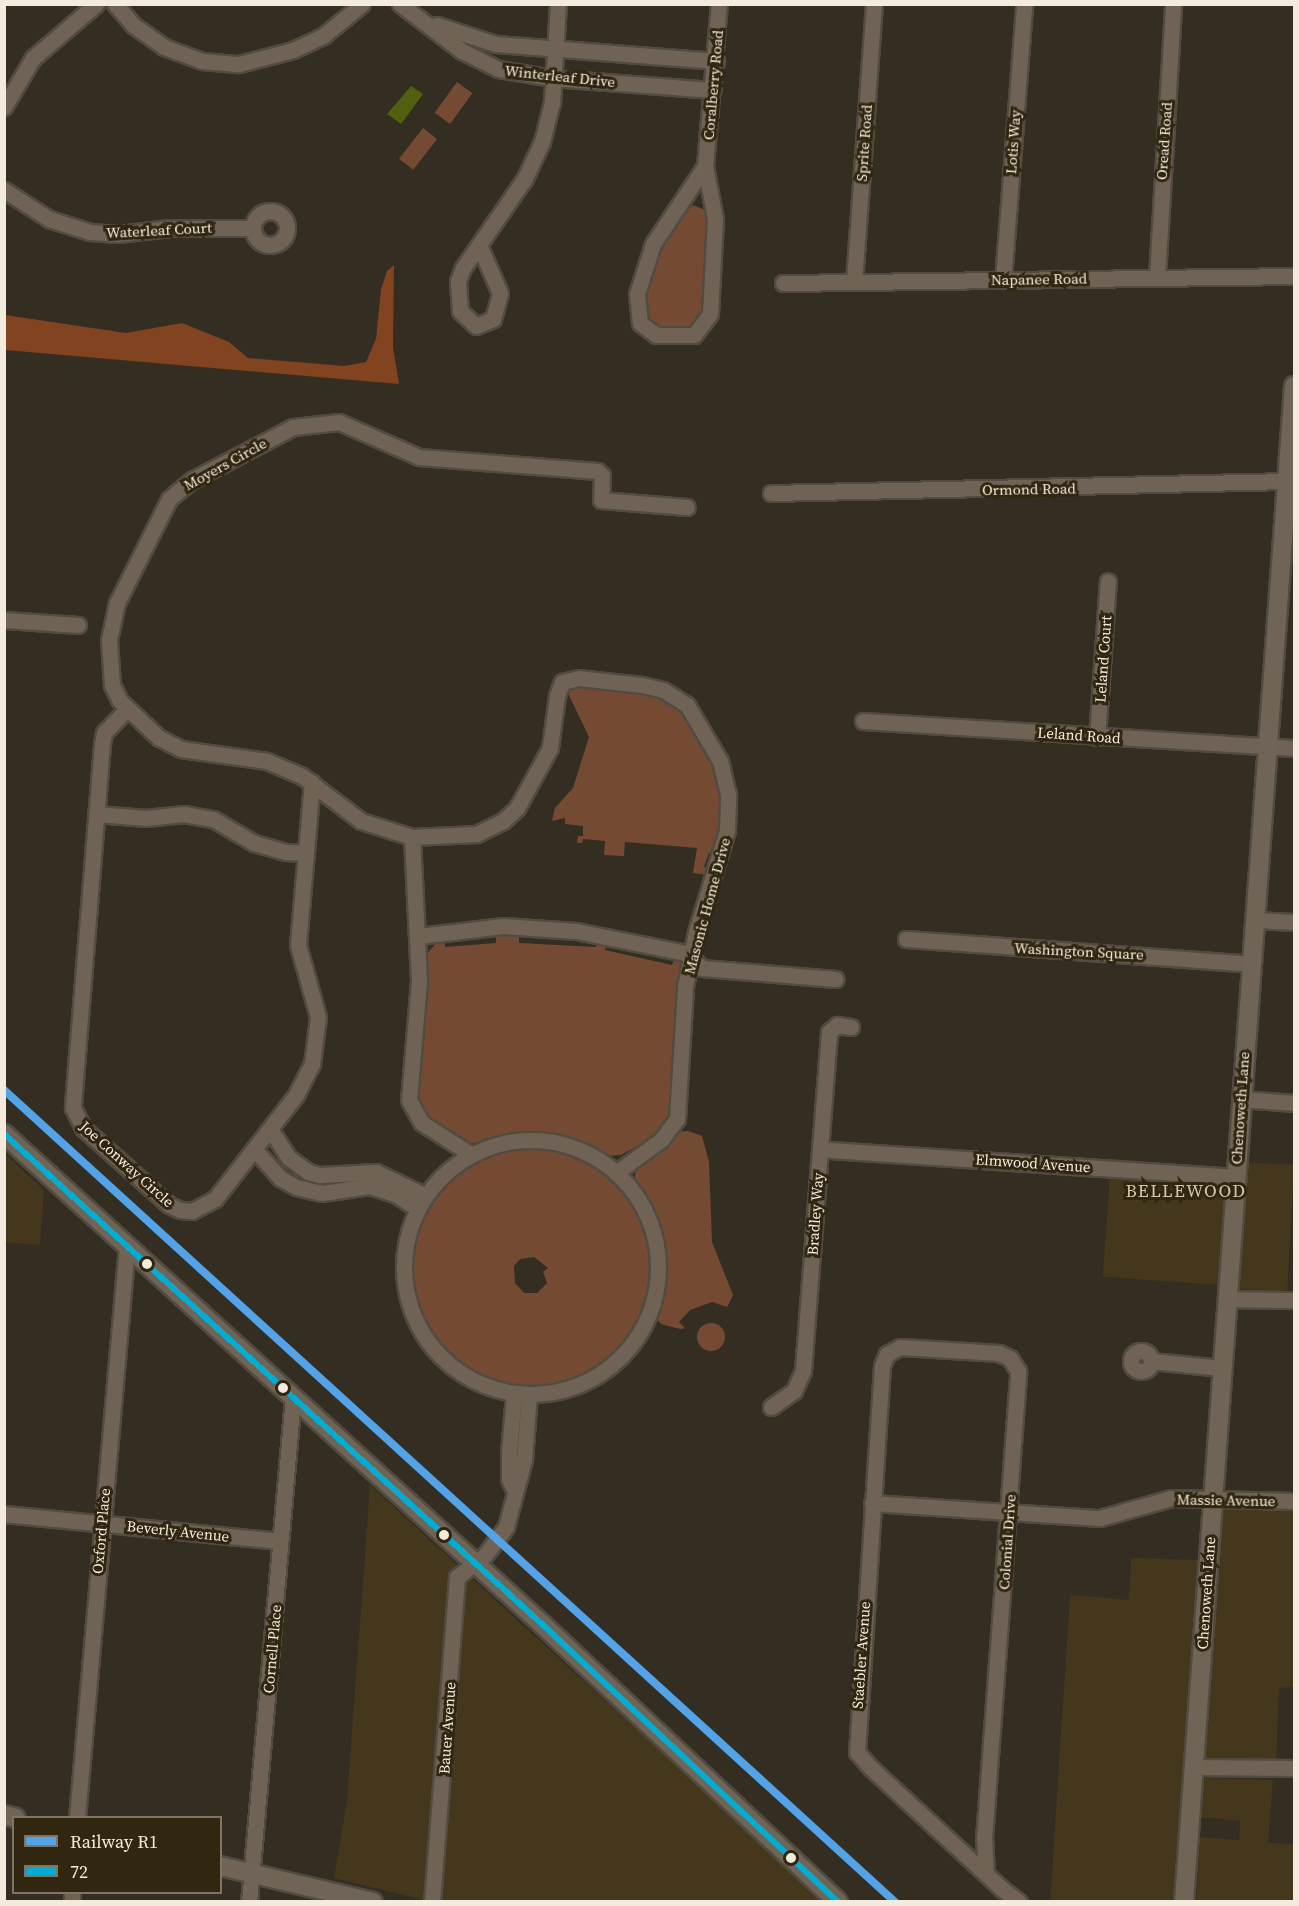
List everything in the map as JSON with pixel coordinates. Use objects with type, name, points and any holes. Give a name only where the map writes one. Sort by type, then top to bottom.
[{"type":"main road","name":"Chenoweth Lane","points":[[1184,1902],[1294,386]]},
{"type":"main road","points":[[4,1134],[475,1563],[838,1902]]},
{"type":"main road","points":[[222,1866],[373,1902]]},
{"type":"street","points":[[4,107],[33,58],[96,4]]},
{"type":"street","points":[[115,4],[133,25],[164,47],[202,61],[239,64],[293,50],[323,36],[362,4]]},
{"type":"street","name":"Winterleaf Drive","points":[[400,4],[481,63],[519,74],[713,90]]},
{"type":"street","points":[[479,245],[500,293],[494,319],[476,326],[466,320],[457,297],[463,268],[525,178],[542,142],[553,78],[558,4]]},
{"type":"street","name":"Coralberry Road","points":[[705,166],[653,244],[637,294],[640,323],[656,335],[686,338],[707,322],[716,238],[714,210],[705,166],[716,61],[719,4]]},
{"type":"street","name":"Sprite Road","points":[[854,282],[874,4]]},
{"type":"street","name":"Lotis Way","points":[[1003,279],[1024,4]]},
{"type":"street","name":"Oread Road","points":[[1157,277],[1173,4]]},
{"type":"street","name":"Winterleaf Drive","points":[[423,20],[496,44],[716,61]]},
{"type":"street","name":"Waterleaf Court","points":[[4,190],[49,219],[90,232],[118,234],[170,228],[253,228]]},
{"type":"street","points":[[684,199],[700,199],[714,210]]},
{"type":"street","name":"Napanee Road","points":[[783,283],[1294,276]]},
{"type":"street","name":"Moyers Circle","points":[[412,837],[361,821],[312,783],[267,761],[181,748],[154,734],[127,709],[111,679],[109,640],[112,620],[158,516],[169,499],[192,480],[293,427],[339,422],[419,457],[597,471],[602,475],[601,500],[687,507]]},
{"type":"street","name":"Ormond Road","points":[[771,493],[1287,481]]},
{"type":"street","name":"Leland Court","points":[[1097,737],[1108,581]]},
{"type":"street","points":[[4,620],[78,625]]},
{"type":"street","name":"Masonic Home Drive","points":[[412,837],[476,834],[503,821],[517,808],[550,748],[558,690],[562,682],[573,678],[642,685],[663,690],[687,705],[720,761],[728,795],[727,825],[691,960],[682,1024],[677,1119],[661,1140],[617,1172]]},
{"type":"street","name":"Joe Conway Circle","points":[[127,709],[104,733],[73,1101],[76,1118],[169,1205],[180,1210],[192,1211],[215,1199],[305,1080],[316,1041],[315,996],[298,946],[312,783]]},
{"type":"street","name":"Leland Road","points":[[863,721],[1294,748]]},
{"type":"street","points":[[96,814],[146,818],[184,814],[213,819],[254,843],[285,852],[306,853]]},
{"type":"street","points":[[412,837],[419,936],[418,1014],[409,1100],[422,1123],[472,1155]]},
{"type":"street","points":[[1254,920],[1294,922]]},
{"type":"street","points":[[419,936],[503,926],[565,930],[652,944],[685,953],[702,969],[836,979]]},
{"type":"street","name":"Washington Square","points":[[906,939],[1251,964]]},
{"type":"street","name":"Bradley Way","points":[[771,1407],[794,1391],[803,1371],[829,1032],[837,1025],[851,1026]]},
{"type":"street","points":[[1241,1099],[1294,1103]]},
{"type":"street","points":[[270,1129],[289,1158],[308,1172],[320,1175],[376,1172],[403,1182],[422,1202]]},
{"type":"street","points":[[542,1140],[588,1152],[617,1172],[640,1202],[656,1246],[656,1290],[645,1324],[636,1340],[604,1372],[559,1392],[524,1397],[465,1377],[448,1366],[421,1334],[409,1305],[404,1274],[409,1233],[422,1202],[447,1173],[472,1155],[510,1142],[542,1140]]},
{"type":"street","points":[[254,1149],[280,1178],[296,1187],[322,1193],[370,1186],[422,1202]]},
{"type":"street","name":"Elmwood Avenue","points":[[830,1150],[1236,1177]]},
{"type":"street","name":"Oxford Place","points":[[77,1816],[127,1245]]},
{"type":"street","points":[[1227,1299],[1294,1300]]},
{"type":"street","name":"Staebler Avenue","points":[[900,1347],[887,1354],[882,1366],[857,1752],[958,1849],[1019,1902]]},
{"type":"street","name":"Colonial Drive","points":[[900,1347],[999,1353],[1016,1364],[1018,1378],[1009,1513],[984,1839],[986,1874]]},
{"type":"street","points":[[1151,1361],[1222,1368]]},
{"type":"street","name":"Cornell Place","points":[[249,1902],[293,1397]]},
{"type":"street","points":[[517,1450],[512,1411],[524,1397]]},
{"type":"street","points":[[475,1563],[496,1543],[506,1527],[514,1489],[524,1397]]},
{"type":"street","name":"Massie Avenue","points":[[872,1503],[1100,1518],[1171,1498],[1212,1497],[1294,1501]]},
{"type":"street","name":"Beverly Avenue","points":[[4,1514],[280,1541]]},
{"type":"street","name":"Bauer Avenue","points":[[432,1902],[457,1576],[475,1563]]},
{"type":"street","points":[[1192,1767],[1294,1768]]},
{"type":"street","points":[[958,1849],[984,1839]]},
{"type":"shaded area","points":[[457,82],[472,93],[450,124],[435,113]]},
{"type":"shaded area","points":[[411,86],[423,94],[401,124],[387,114]]},
{"type":"shaded area","points":[[423,128],[437,139],[413,170],[399,159]]},
{"type":"shaded area","points":[[693,205],[705,210],[709,219],[701,306],[705,313],[694,331],[659,332],[647,324],[643,308],[652,272],[670,227]]},
{"type":"shaded area","points":[[394,265],[393,347],[399,384],[5,350],[5,315],[126,333],[182,323],[229,342],[248,358],[344,366],[366,362],[376,339],[381,289],[387,271]]},
{"type":"shaded area","points":[[576,683],[657,693],[687,713],[721,776],[721,830],[715,851],[709,853],[704,867],[710,870],[707,875],[693,873],[697,848],[625,842],[624,856],[604,855],[605,841],[583,839],[582,843],[577,843],[578,836],[583,836],[583,826],[565,824],[565,818],[552,821],[555,808],[573,788],[589,737],[567,691],[569,685]]},
{"type":"shaded area","points":[[496,933],[519,935],[519,943],[596,947],[598,941],[606,942],[605,950],[672,965],[675,958],[682,962],[673,1112],[659,1134],[621,1155],[607,1156],[571,1140],[528,1133],[473,1143],[458,1141],[430,1124],[416,1098],[425,956],[439,940],[444,939],[445,947],[496,943]]},
{"type":"shaded area","points":[[688,1131],[702,1136],[709,1162],[712,1242],[733,1295],[727,1307],[712,1302],[690,1310],[679,1322],[685,1328],[680,1329],[661,1324],[656,1318],[663,1271],[661,1245],[653,1218],[635,1185],[635,1175],[638,1166],[676,1132]]},
{"type":"shaded area","points":[[532,1145],[581,1156],[615,1179],[644,1220],[653,1270],[642,1319],[620,1353],[578,1381],[529,1391],[480,1380],[439,1350],[413,1306],[407,1266],[418,1217],[448,1176],[482,1155]],"holes":[[[534,1257],[548,1268],[543,1272],[547,1283],[537,1293],[524,1293],[515,1283],[514,1266],[520,1259]]]},
{"type":"shaded area","points":[[4,1153],[44,1190],[40,1245],[5,1242]]},
{"type":"shaded area","points":[[1111,1159],[1229,1167],[1220,1285],[1103,1277]]},
{"type":"shaded area","points":[[1241,1162],[1294,1165],[1287,1292],[1234,1289]]},
{"type":"shaded area","points":[[711,1323],[721,1327],[725,1337],[721,1347],[711,1351],[701,1347],[697,1337],[701,1327]]},
{"type":"shaded area","points":[[370,1485],[824,1901],[432,1902],[334,1878],[347,1801]]},
{"type":"shaded area","points":[[1218,1505],[1294,1506],[1294,1687],[1279,1688],[1276,1762],[1200,1758]]},
{"type":"shaded area","points":[[1131,1558],[1203,1560],[1175,1901],[1050,1902],[1070,1595],[1129,1600]]},
{"type":"shaded area","points":[[1204,1778],[1273,1780],[1268,1843],[1294,1844],[1294,1901],[1196,1901],[1200,1837],[1239,1840],[1240,1821],[1201,1817]]},
{"type":"rail line","name":"R1","points":[[4,1090],[895,1902]]},
{"type":"transit line","name":"72","points":[[4,1134],[543,1625],[838,1902]]},
{"type":"district","name":"BELLEWOOD","points":[[1186,1191]]}]
